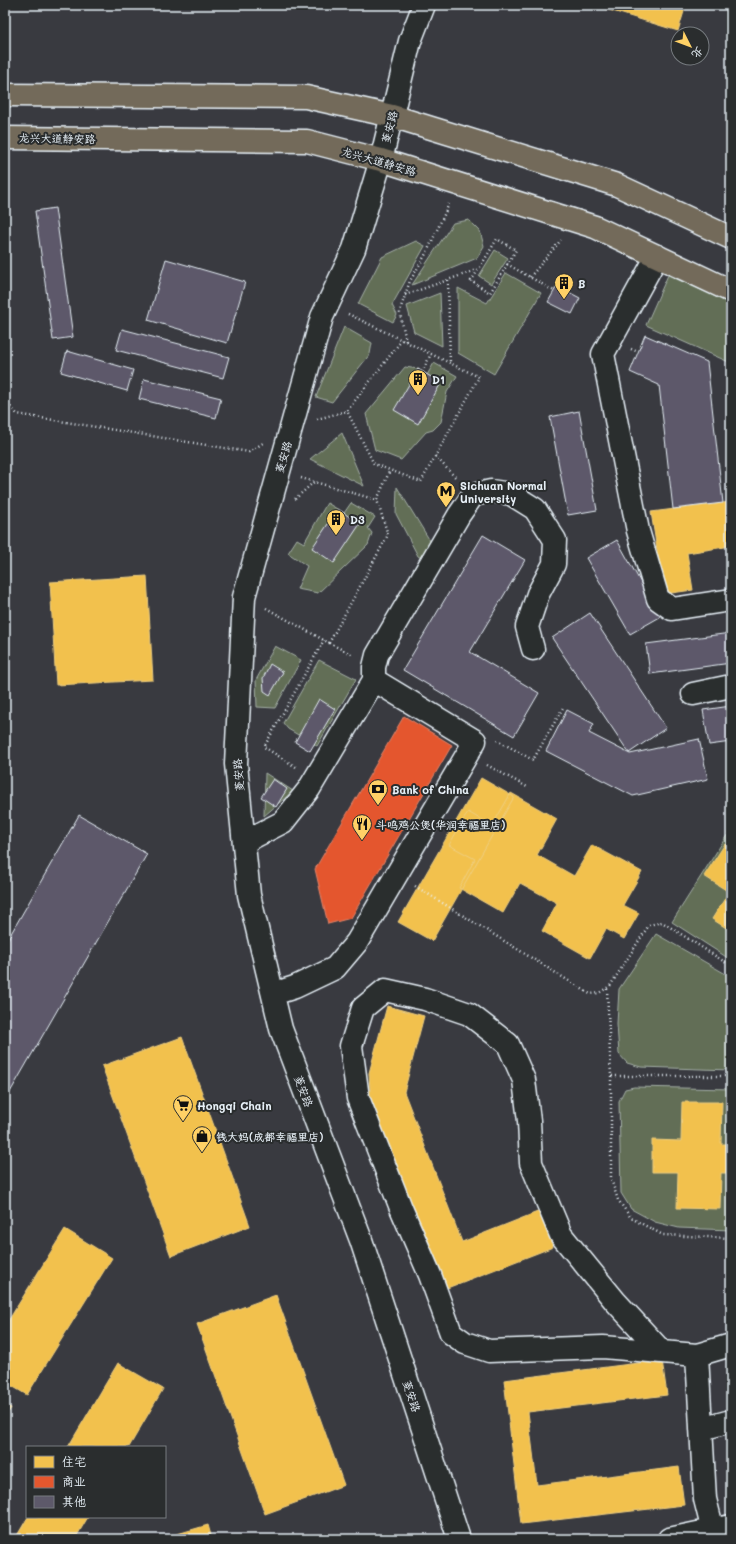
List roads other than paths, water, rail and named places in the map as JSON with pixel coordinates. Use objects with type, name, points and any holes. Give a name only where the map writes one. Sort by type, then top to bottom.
[{"type":"main road","points":[[5,95],[306,98],[392,116],[617,185],[731,238]]},
{"type":"main road","name":"龙兴大道静安路","points":[[5,138],[307,141],[381,160],[595,227],[731,291]]},
{"type":"street","name":"菱安路","points":[[424,5],[410,41],[381,160],[354,249],[322,317],[244,597],[236,764],[249,895],[281,1029],[361,1240],[459,1539]]},
{"type":"street","points":[[657,256],[603,354],[638,531],[658,598],[672,609],[731,600]]},
{"type":"street","points":[[244,842],[283,822],[309,789],[374,680],[377,656],[459,514],[473,495],[491,491],[511,494],[535,509],[555,540],[554,564],[538,594],[527,627],[533,650]]},
{"type":"street","points":[[273,994],[295,987],[335,968],[357,942],[475,742],[374,680]]},
{"type":"street","points":[[693,694],[731,686]]},
{"type":"street","points":[[662,1352],[615,1301],[561,1235],[531,1163],[529,1121],[524,1080],[508,1044],[469,1014],[425,998],[385,990],[363,1008],[351,1046],[358,1098],[401,1208],[430,1275],[451,1333],[465,1343],[489,1351],[603,1347],[697,1355],[731,1346]]},
{"type":"street","points":[[668,1539],[720,1532],[705,1499],[697,1355]]},
{"type":"street","points":[[701,1429],[731,1421]]},
{"type":"place","name":"B","points":[[564,300]]},
{"type":"place","name":"D1","points":[[418,396]]},
{"type":"place","name":"Sichuan Normal University","points":[[446,508]]},
{"type":"place","name":"D3","points":[[336,536]]},
{"type":"place","name":"Bank of China","points":[[378,806]]},
{"type":"place","name":"斗鸣鸡公煲(华润幸福里店)","points":[[362,841]]},
{"type":"place","name":"Hongqi Chain","points":[[183,1122]]},
{"type":"place","name":"钱大妈(成都幸福里店)","points":[[202,1153]]}]
